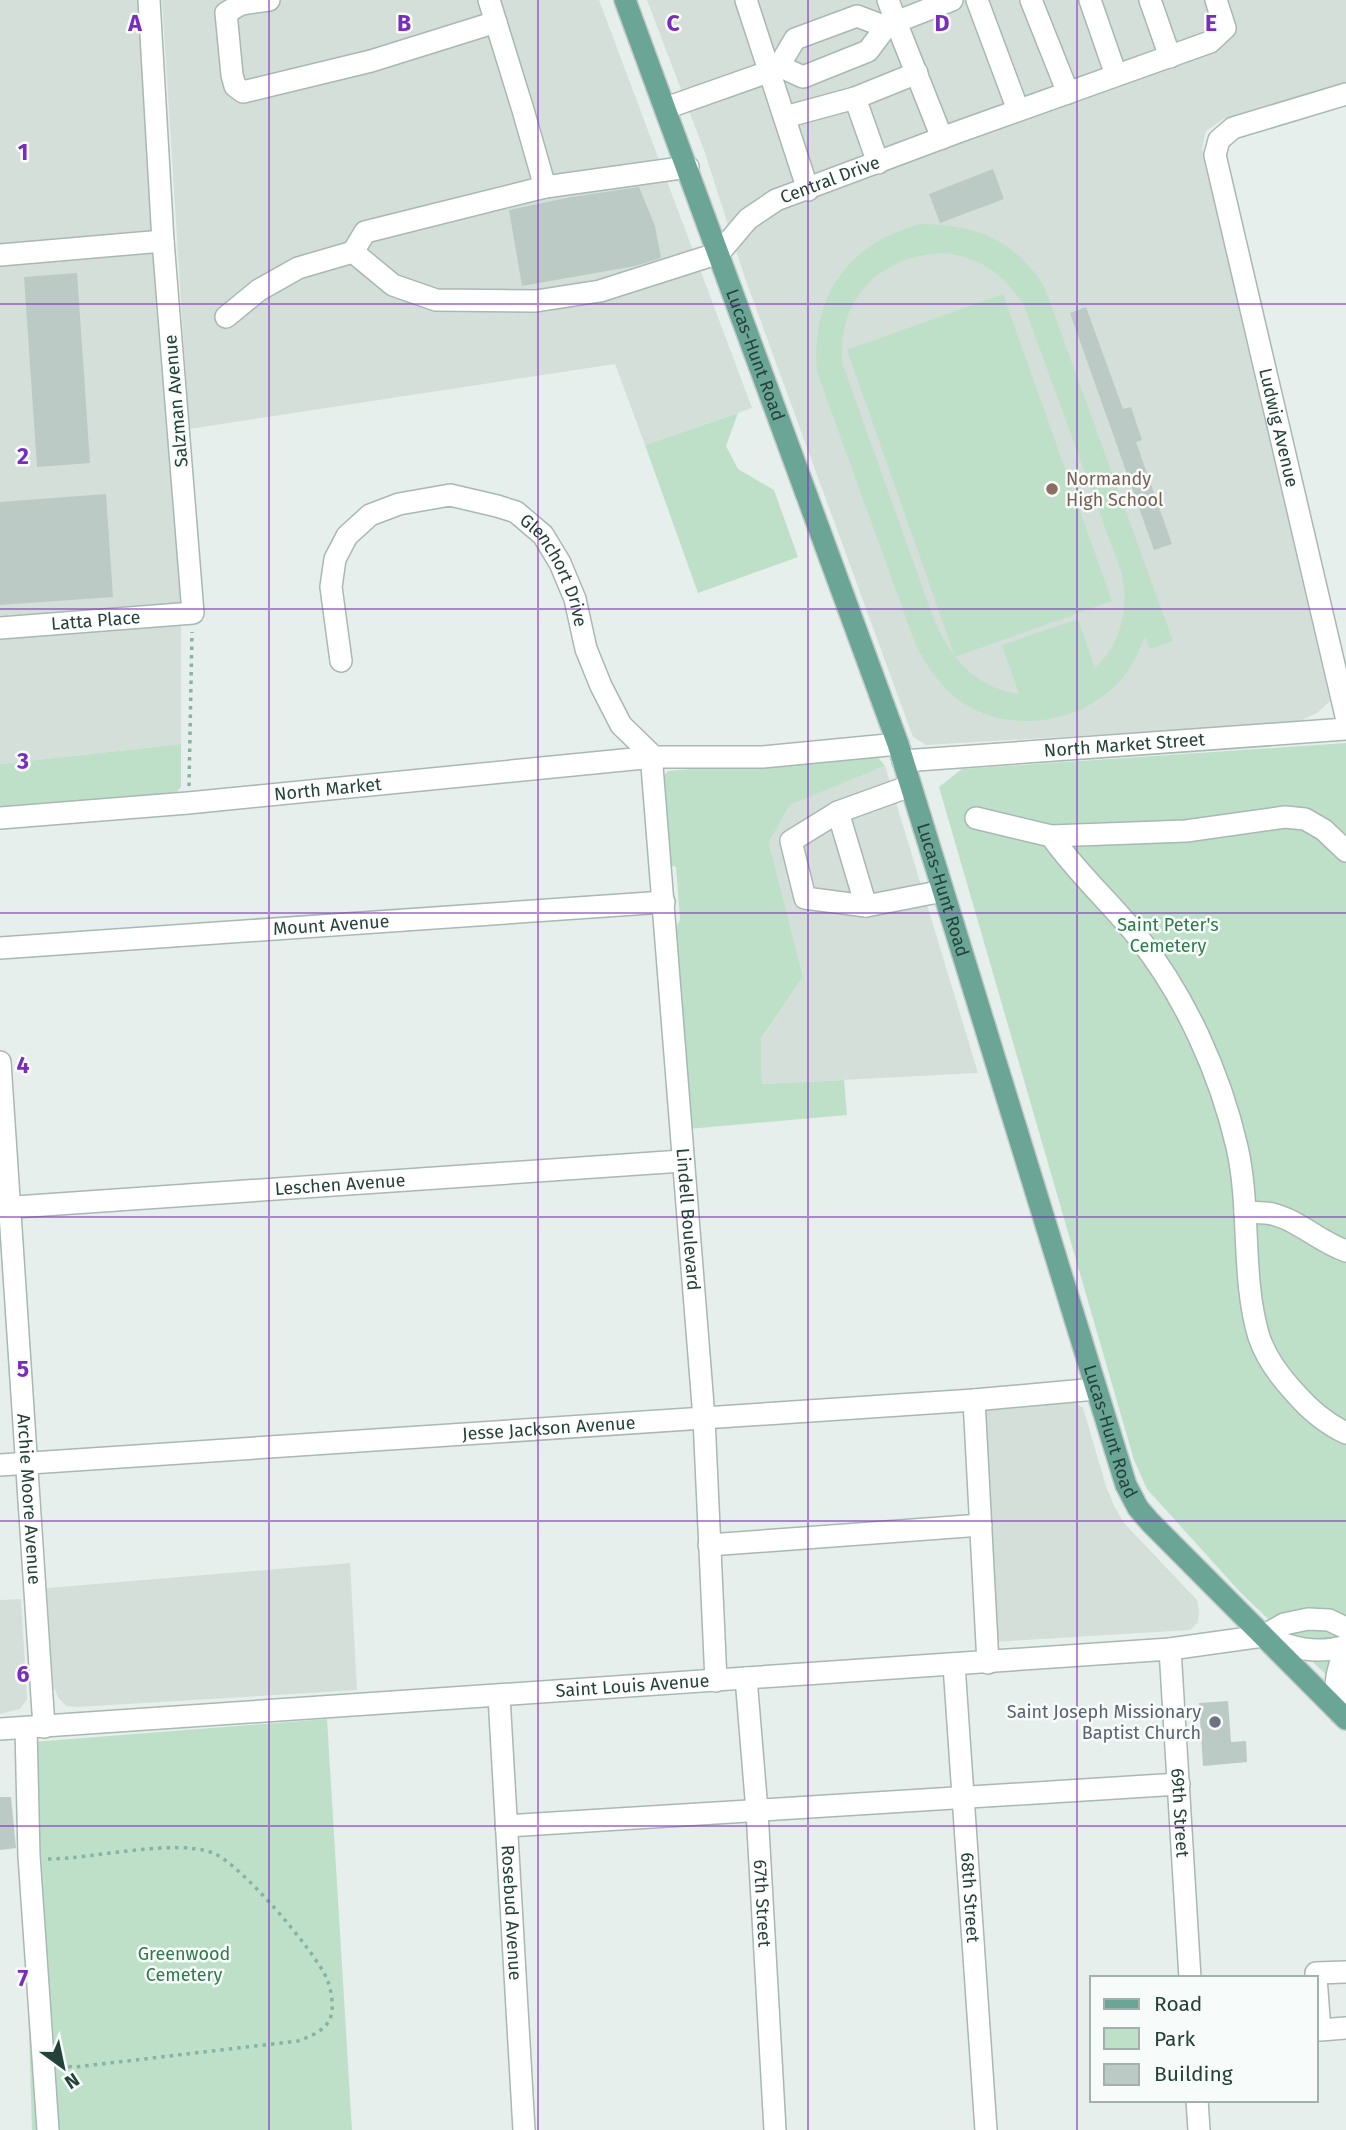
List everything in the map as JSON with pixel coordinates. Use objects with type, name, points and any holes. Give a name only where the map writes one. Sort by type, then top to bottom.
[{"type":"main road","name":"Lucas-Hunt Road","points":[[625,0],[900,752],[1126,1485],[1138,1508],[1343,1716]]},
{"type":"street","name":"Salzman Avenue","points":[[149,0],[163,241],[193,613]]},
{"type":"street","points":[[269,0],[242,4],[226,13],[232,75],[235,86],[243,92],[371,61],[496,22]]},
{"type":"street","points":[[489,0],[545,187]]},
{"type":"street","points":[[746,0],[775,69],[785,117],[808,190]]},
{"type":"street","points":[[888,0],[891,24],[950,135]]},
{"type":"street","points":[[666,108],[775,69],[803,77],[868,51],[891,24],[952,0]]},
{"type":"street","points":[[977,0],[1018,110]]},
{"type":"street","points":[[1031,0],[1068,93]]},
{"type":"street","points":[[1090,0],[1116,75]]},
{"type":"street","points":[[1150,0],[1170,57]]},
{"type":"street","name":"Central Drive","points":[[719,253],[748,219],[776,200],[1210,42],[1225,28],[1216,0]]},
{"type":"street","points":[[775,69],[795,39],[857,16],[891,24]]},
{"type":"street","points":[[785,117],[855,98],[916,73]]},
{"type":"street","name":"Ludwig Avenue","points":[[1345,709],[1214,155],[1219,140],[1233,128],[1346,94]]},
{"type":"street","points":[[855,98],[878,163]]},
{"type":"street","points":[[226,317],[259,290],[298,268],[353,252],[365,232],[545,187],[688,167]]},
{"type":"street","points":[[0,255],[163,241]]},
{"type":"street","points":[[353,252],[393,285],[436,300],[536,300],[600,291],[719,253]]},
{"type":"street","name":"Glenchort Drive","points":[[341,661],[331,587],[335,559],[347,536],[370,515],[399,504],[450,495],[516,512],[543,535],[559,563],[575,598],[586,649],[621,725],[654,757]]},
{"type":"street","name":"Latta Place","points":[[0,628],[193,613]]},
{"type":"street","name":"North Market Street","points":[[654,757],[764,757],[900,752],[1346,729]]},
{"type":"street","name":"North Market","points":[[0,818],[188,803],[654,757]]},
{"type":"street","name":"Lindell Boulevard","points":[[654,757],[652,766],[704,1418],[716,1681]]},
{"type":"street","points":[[911,786],[838,812],[791,841],[805,898],[866,906],[943,891]]},
{"type":"street","points":[[838,812],[866,906]]},
{"type":"street","points":[[976,818],[1051,836],[1186,831],[1285,817],[1305,820],[1324,830],[1346,851]]},
{"type":"street","points":[[1051,836],[1067,859],[1138,938],[1167,979],[1191,1024],[1208,1059],[1230,1124],[1241,1173],[1253,1311],[1259,1338],[1283,1380],[1304,1403],[1333,1427],[1346,1433]]},
{"type":"street","name":"Mount Avenue","points":[[0,948],[664,902]]},
{"type":"street","name":"Archie Moore Avenue","points":[[0,1062],[5,1208],[27,1463],[35,1727],[29,1856],[48,2130]]},
{"type":"street","name":"Leschen Avenue","points":[[5,1208],[682,1161]]},
{"type":"street","points":[[1245,1212],[1284,1218],[1346,1251]]},
{"type":"street","name":"Jesse Jackson Avenue","points":[[0,1465],[974,1400],[1096,1389]]},
{"type":"street","points":[[974,1400],[988,1663]]},
{"type":"street","points":[[709,1545],[981,1525]]},
{"type":"street","points":[[1263,1636],[1284,1624],[1308,1619],[1329,1620],[1346,1628]]},
{"type":"street","points":[[1263,1636],[1293,1648],[1315,1652],[1346,1647]]},
{"type":"street","name":"Saint Louis Avenue","points":[[0,1729],[988,1663],[1170,1649],[1263,1636]]},
{"type":"street","points":[[1343,1716],[1335,1692],[1336,1673],[1346,1647]]},
{"type":"street","name":"69th Street","points":[[1170,1649],[1190,1976]]},
{"type":"street","name":"68th Street","points":[[954,1665],[986,2130]]},
{"type":"street","name":"67th Street","points":[[746,1678],[757,1811],[775,2130]]},
{"type":"street","name":"Rosebud Avenue","points":[[499,1696],[524,2130]]},
{"type":"street","points":[[506,1826],[1179,1784]]},
{"type":"street","points":[[1316,1976],[1316,1973],[1346,1972]]},
{"type":"street","points":[[1318,2004],[1320,2030],[1346,2028]]},
{"type":"street","points":[[1198,2102],[1199,2130]]},
{"type":"path","points":[[188,803],[193,613]]},
{"type":"path","points":[[29,1856],[62,1859],[183,1847],[212,1852],[225,1858],[241,1871],[314,1959],[326,1977],[332,2007],[331,2018],[325,2026],[299,2041],[75,2067],[56,2065],[43,2058]]},
{"type":"shaded area","points":[[0,0],[140,0],[154,256],[181,602],[181,744],[0,764]]},
{"type":"shaded area","points":[[162,0],[599,0],[752,408],[645,445],[615,364],[189,429]]},
{"type":"shaded area","name":"Normandy High School","points":[[647,0],[1346,0],[1346,83],[1223,119],[1206,131],[1202,148],[1330,701],[1317,713],[1296,723],[926,745],[913,737],[745,278],[704,150]]},
{"type":"shaded area","points":[[885,766],[978,1073],[762,1084],[761,1040],[803,977],[769,842],[790,805]]},
{"type":"shaded area","points":[[1075,1402],[1083,1408],[1106,1486],[1124,1523],[1197,1600],[1198,1622],[1190,1630],[993,1642],[982,1411]]},
{"type":"shaded area","points":[[350,1563],[357,1690],[77,1707],[66,1706],[58,1697],[53,1685],[47,1588]]},
{"type":"shaded area","points":[[21,1599],[27,1699],[20,1709],[0,1714],[0,1600]]},
{"type":"green space","points":[[921,224],[975,231],[991,237],[1019,256],[1044,286],[1173,641],[1150,649],[1145,637],[1132,664],[1119,682],[1097,700],[1078,710],[1037,721],[1015,721],[974,709],[943,686],[915,643],[817,372],[816,345],[820,320],[839,277],[854,259],[895,232]],"holes":[[[943,253],[957,255],[989,268],[1023,303],[1122,574],[1124,587],[1123,612],[1117,637],[1095,668],[1078,619],[1002,645],[1019,694],[988,684],[975,676],[954,655],[938,629],[843,365],[843,341],[847,320],[866,285],[899,262]]]},
{"type":"green space","points":[[1003,294],[1112,601],[955,657],[847,350]]},
{"type":"green space","points":[[738,413],[726,446],[738,469],[774,490],[798,557],[698,593],[645,445]]},
{"type":"green space","name":"Saint Peter's Cemetery","points":[[1346,743],[1346,1694],[1240,1592],[1147,1489],[1134,1460],[939,787],[962,769]]},
{"type":"green space","points":[[181,744],[181,787],[174,795],[0,809],[0,764]]},
{"type":"green space","points":[[876,755],[885,766],[790,805],[769,842],[803,977],[761,1039],[762,1084],[844,1080],[847,1115],[688,1129],[672,939],[680,919],[676,867],[669,865],[663,777],[668,771]]},
{"type":"green space","name":"Greenwood Cemetery","points":[[327,1719],[352,2130],[32,2130],[20,1743]]},
{"type":"building","points":[[993,169],[1004,199],[940,223],[929,194]]},
{"type":"building","points":[[639,187],[655,226],[661,258],[635,266],[522,286],[509,210]]},
{"type":"building","points":[[77,273],[90,463],[37,467],[24,277]]},
{"type":"building","points":[[1086,307],[1123,409],[1131,407],[1142,440],[1136,442],[1172,544],[1154,550],[1070,313]]},
{"type":"building","points":[[106,494],[113,597],[0,605],[0,502]]},
{"type":"building","name":"Saint Joseph Missionary Baptist Church","points":[[1228,1701],[1231,1742],[1246,1741],[1247,1762],[1203,1766],[1199,1703]]},
{"type":"building","points":[[0,1797],[11,1797],[16,1848],[0,1850]]},
{"type":"place","name":"Normandy High School","points":[[1052,489]]},
{"type":"place","name":"Saint Joseph Missionary Baptist Church","points":[[1215,1722]]}]
